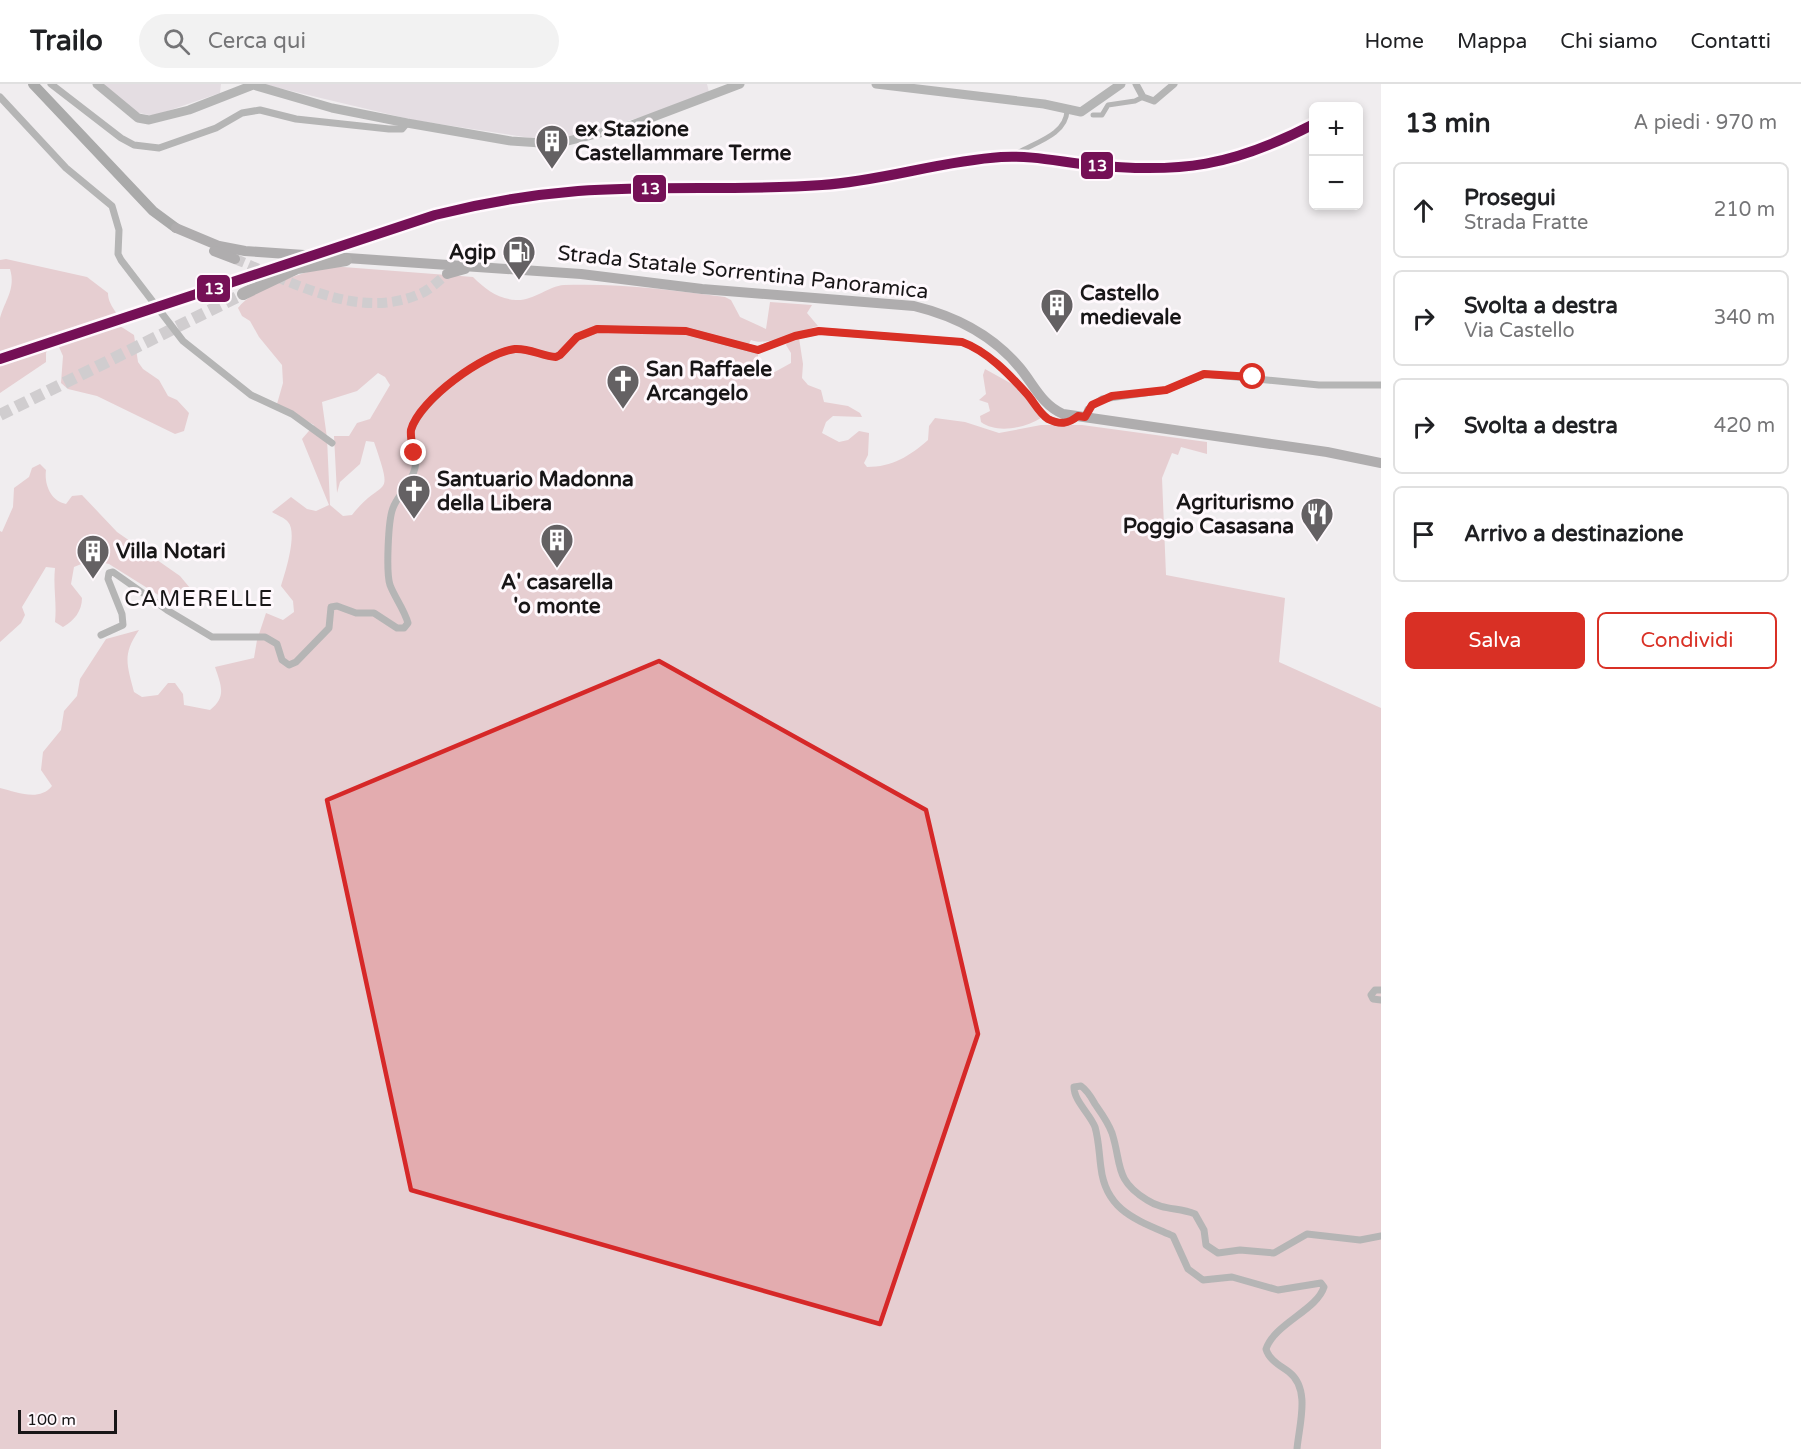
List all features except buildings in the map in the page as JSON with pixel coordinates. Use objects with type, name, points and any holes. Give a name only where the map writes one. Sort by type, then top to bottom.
[{"type":"highway","points":[[243,294],[297,268],[346,260]]},
{"type":"main road","points":[[33,84],[153,211],[197,243],[235,259]]},
{"type":"main road","name":"Strada Statale Sorrentina Panoramica","points":[[176,228],[205,241],[232,249],[346,260],[483,266],[914,306],[943,313],[970,326],[995,344],[1020,367],[1052,409],[1081,417],[1331,452],[1381,463]]},
{"type":"main road","points":[[447,274],[483,266]]},
{"type":"street","points":[[51,84],[121,138],[134,145],[159,148],[216,128],[251,110],[296,119],[389,129],[402,129],[407,123]]},
{"type":"street","points":[[97,84],[138,118],[149,120],[189,110],[253,85],[332,108],[407,123],[511,141],[556,144],[632,125],[711,95],[721,88],[740,84]]},
{"type":"street","points":[[876,84],[1044,104],[1067,111],[1088,109],[1121,84]]},
{"type":"street","points":[[1136,84],[1143,97]]},
{"type":"street","points":[[1093,115],[1102,116],[1108,105],[1143,97],[1154,101],[1174,84]]},
{"type":"street","points":[[0,97],[66,168],[112,206],[119,230],[118,254],[121,260],[183,341],[251,395],[292,414],[332,443]]},
{"type":"street","points":[[1019,152],[1061,129],[1066,123],[1067,111]]},
{"type":"street","points":[[101,635],[123,625],[122,614],[108,579],[109,573],[113,572],[167,610],[212,636],[265,637],[277,644],[282,660],[289,665],[296,662],[329,628],[332,607],[337,606],[356,613],[374,613],[397,628],[404,628],[408,622],[390,584],[387,566],[393,507],[402,496],[416,466],[412,429],[424,409],[449,386],[480,363],[498,354],[516,349],[556,357],[577,337],[597,329],[686,331],[758,350],[795,336],[819,331],[962,342],[974,346],[1005,371],[1044,416],[1060,424],[1081,417],[1102,399],[1166,390],[1204,374],[1230,374],[1319,385],[1381,385]]},
{"type":"street","points":[[1381,990],[1375,990],[1371,995],[1373,999],[1381,1000]]},
{"type":"street","points":[[1297,1449],[1302,1389],[1298,1379],[1272,1359],[1266,1349],[1273,1336],[1310,1304],[1324,1287],[1321,1283],[1278,1290],[1232,1277],[1203,1280],[1195,1276],[1188,1269],[1173,1236],[1114,1205],[1104,1188],[1098,1138],[1074,1087],[1081,1086],[1087,1090],[1104,1116],[1113,1135],[1118,1169],[1125,1182],[1155,1205],[1170,1211],[1180,1210],[1195,1215],[1204,1230],[1206,1245],[1212,1251],[1227,1253],[1240,1250],[1275,1253],[1307,1234],[1360,1240],[1381,1236]]},
{"type":"highlighted area","points":[[659,661],[926,810],[978,1034],[880,1324],[411,1190],[327,800]]},
{"type":"shaded area","points":[[104,84],[221,84],[220,93],[153,116],[131,111]]},
{"type":"shaded area","points":[[262,84],[707,84],[709,92],[648,115],[566,139],[544,140],[413,120]]},
{"type":"shaded area","points":[[6,259],[87,277],[108,293],[120,326],[134,335],[138,362],[143,369],[159,380],[168,396],[177,400],[189,413],[184,431],[175,434],[97,396],[68,389],[61,383],[63,356],[59,347],[50,345],[46,353],[46,362],[0,393],[0,318],[12,283],[10,269],[0,269],[0,260]]},
{"type":"shaded area","points":[[330,266],[473,277],[492,293],[516,300],[523,300],[564,285],[605,285],[725,297],[731,300],[740,317],[766,329],[770,302],[812,305],[807,313],[818,326],[784,338],[758,342],[751,340],[746,349],[758,354],[758,377],[762,379],[791,363],[791,353],[786,345],[788,341],[799,338],[803,364],[802,378],[808,385],[821,390],[824,402],[848,406],[860,413],[862,417],[833,416],[826,422],[822,433],[839,442],[848,440],[859,431],[869,433],[868,455],[864,463],[867,467],[893,463],[914,451],[928,440],[929,426],[935,418],[965,422],[999,433],[1041,425],[1082,425],[1207,442],[1207,454],[1181,447],[1178,455],[1172,453],[1162,478],[1166,575],[1285,598],[1279,662],[1381,708],[1381,1449],[0,1449],[0,788],[34,795],[47,791],[52,786],[41,770],[43,752],[61,730],[64,711],[77,696],[80,679],[106,639],[139,630],[128,653],[129,674],[134,692],[142,697],[158,695],[168,683],[175,683],[183,694],[184,705],[210,710],[221,695],[221,685],[215,667],[254,658],[266,613],[283,620],[294,612],[293,601],[281,586],[290,553],[291,527],[287,521],[272,512],[291,497],[307,509],[316,511],[329,505],[302,439],[314,425],[277,404],[283,383],[282,365],[238,308],[245,300],[267,287],[294,276]],"holes":[[[378,373],[385,377],[390,385],[370,419],[357,423],[349,436],[334,436],[337,493],[340,482],[360,464],[366,441],[374,442],[384,474],[382,486],[352,515],[343,516],[330,505],[327,438],[322,402],[357,391]]]},
{"type":"shaded area","points":[[985,369],[1021,389],[1041,418],[1027,425],[1003,429],[981,422],[980,416],[990,411],[988,403],[979,400],[986,394],[983,375]]},
{"type":"shaded area","points":[[40,464],[46,470],[47,487],[56,500],[66,504],[72,496],[82,495],[117,532],[180,576],[195,594],[190,602],[183,606],[176,606],[109,564],[91,560],[74,567],[71,584],[82,598],[82,603],[77,615],[63,627],[55,622],[55,568],[46,567],[22,607],[25,615],[21,623],[0,642],[0,531],[2,532],[13,507],[14,488],[29,477],[32,468]]},
{"type":"tunnel","points":[[235,259],[324,295],[371,303],[394,302],[417,295],[447,274]]},
{"type":"tunnel","points":[[0,415],[243,294]]},
{"type":"rail line","name":"13","points":[[0,359],[435,215],[506,200],[608,189],[761,188],[822,185],[867,180],[956,162],[1001,157],[1035,158],[1123,168],[1180,167],[1232,158],[1309,126]]},
{"type":"place","name":"ex Stazione Castellammare Terme","points":[[552,170]]},
{"type":"place","name":"Agip","points":[[519,281]]},
{"type":"place","name":"Castello medievale","points":[[1057,334]]},
{"type":"place","name":"San Raffaele Arcangelo","points":[[623,410]]},
{"type":"place","name":"Santuario Madonna della Libera","points":[[414,520]]},
{"type":"place","name":"Agriturismo Poggio Casasana","points":[[1317,543]]},
{"type":"place","name":"A' casarella 'o monte","points":[[557,569]]},
{"type":"place","name":"Villa Notari","points":[[93,580]]},
{"type":"district","name":"CAMERELLE","points":[[199,598]]},
{"type":"route","points":[[414,453],[412,429],[424,409],[449,386],[480,363],[498,354],[516,349],[556,357],[577,337],[586,331],[597,329],[686,331],[726,339],[758,350],[795,336],[819,331],[962,342],[974,346],[1005,371],[1044,416],[1060,424],[1070,422],[1078,416],[1085,417],[1092,405],[1112,396],[1154,393],[1204,374],[1253,377]]}]
